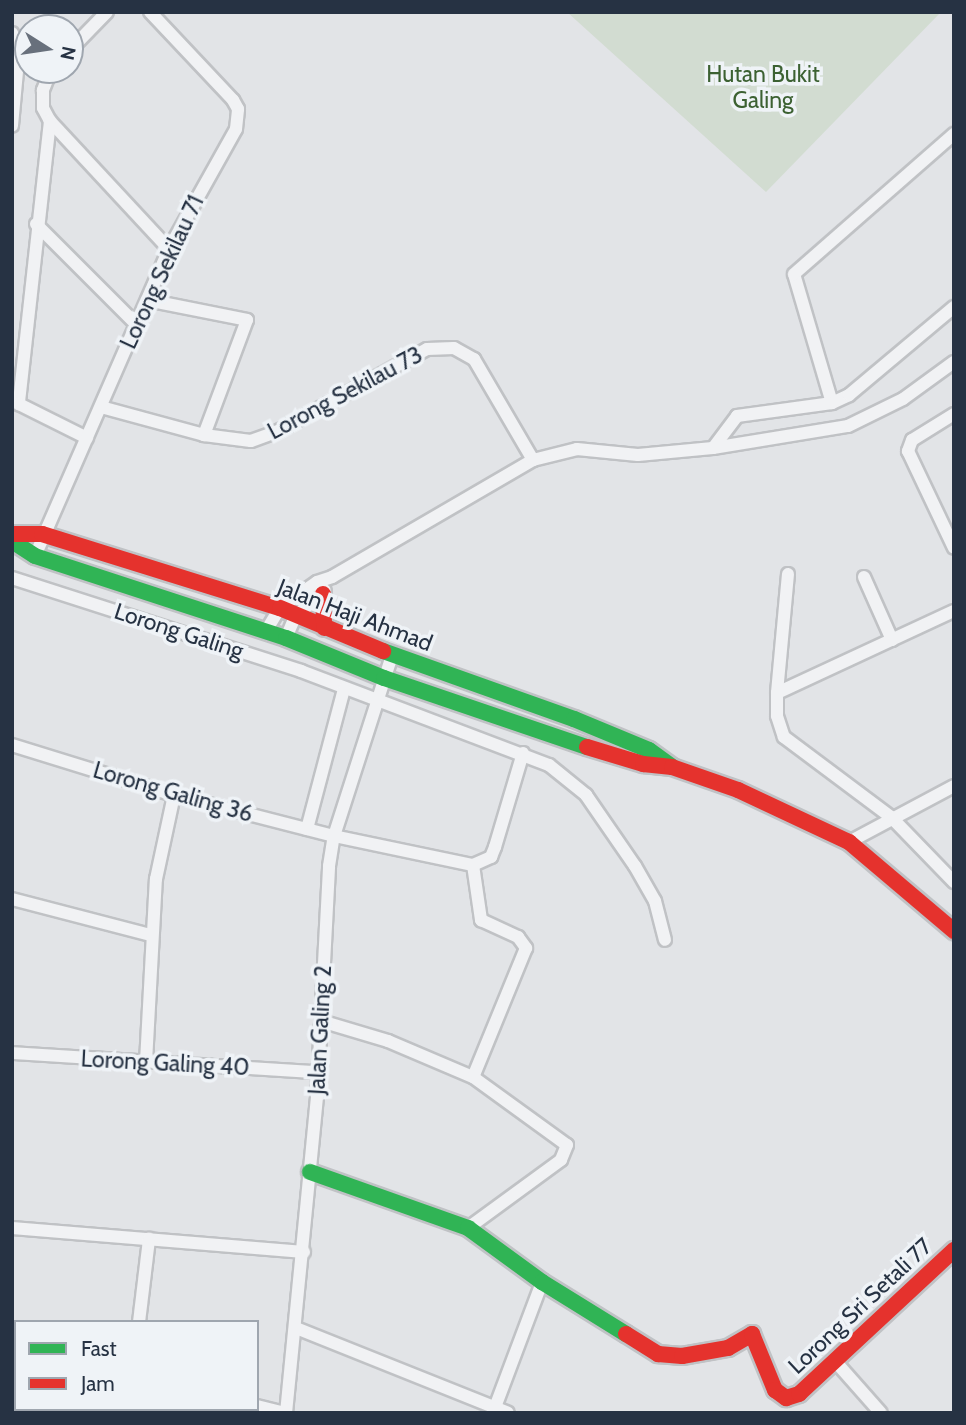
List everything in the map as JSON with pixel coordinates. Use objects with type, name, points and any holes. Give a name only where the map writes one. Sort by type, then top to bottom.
[{"type":"street","points":[[84,36],[107,12]]},
{"type":"street","name":"Lorong Sekilau 71","points":[[35,556],[42,534],[101,407],[169,248],[236,130],[238,109],[150,12]]},
{"type":"street","points":[[12,33],[19,50],[12,126]]},
{"type":"street","points":[[45,84],[43,108],[50,121],[169,248]]},
{"type":"street","points":[[50,121],[36,224],[19,404],[87,438]]},
{"type":"street","points":[[832,403],[794,274],[954,134]]},
{"type":"street","points":[[36,224],[136,324]]},
{"type":"street","points":[[146,300],[247,320],[204,435]]},
{"type":"street","points":[[713,448],[737,416],[832,403],[849,395],[954,307]]},
{"type":"street","name":"Lorong Sekilau 73","points":[[101,407],[236,441],[265,436],[426,349],[447,348],[466,352],[474,359],[533,460]]},
{"type":"street","points":[[266,631],[279,608],[317,582],[332,577],[533,460],[577,449],[638,455],[713,448],[860,422],[903,399],[954,362]]},
{"type":"street","points":[[954,414],[912,440],[908,452],[954,548]]},
{"type":"street","name":"Jalan Haji Ahmad","points":[[12,534],[42,534],[279,608],[295,617],[391,655],[574,719],[649,750],[672,767]]},
{"type":"street","name":"Jalan Haji Ahmad","points":[[12,541],[35,556],[266,631],[384,678],[565,741],[643,764],[672,767],[788,811],[849,842],[954,931]]},
{"type":"street","points":[[788,574],[777,692],[777,716],[784,737],[891,817],[954,882]]},
{"type":"street","points":[[286,638],[295,617],[323,594],[332,577]]},
{"type":"street","points":[[864,577],[892,640]]},
{"type":"street","name":"Lorong Galing","points":[[12,578],[279,663],[549,765],[586,795],[647,885],[665,940]]},
{"type":"street","points":[[323,594],[324,628]]},
{"type":"street","points":[[777,692],[954,611]]},
{"type":"street","name":"Jalan Galing 2","points":[[286,1413],[304,1252],[334,836],[391,655]]},
{"type":"street","points":[[307,829],[344,689]]},
{"type":"street","name":"Lorong Galing 36","points":[[12,745],[174,795],[334,836],[473,864]]},
{"type":"street","points":[[473,1077],[526,948],[517,937],[481,920],[473,864],[491,857],[523,753]]},
{"type":"street","points":[[849,842],[891,817],[954,786]]},
{"type":"street","points":[[145,1062],[150,935],[159,861],[174,795]]},
{"type":"street","points":[[12,899],[150,935]]},
{"type":"street","points":[[321,1021],[368,1033],[473,1077],[562,1139],[568,1149],[561,1160],[468,1228]]},
{"type":"street","name":"Lorong Galing 40","points":[[12,1053],[318,1072]]},
{"type":"street","points":[[310,1172],[468,1228],[542,1282],[494,1409]]},
{"type":"street","points":[[12,1228],[304,1252]]},
{"type":"street","points":[[139,1320],[149,1239]]},
{"type":"street","name":"Lorong Sri Setali 77","points":[[542,1282],[658,1354],[682,1356],[717,1350],[738,1345],[752,1334],[775,1390],[786,1398],[799,1394],[950,1260]]},
{"type":"street","points":[[296,1328],[508,1413]]},
{"type":"street","points":[[835,1362],[881,1413]]},
{"type":"street","points":[[259,1406],[286,1413]]},
{"type":"green space","name":"Hutan Bukit Galing","points":[[567,12],[941,12],[766,192]]},
{"type":"traffic: fast","points":[[12,541],[35,556],[286,638],[384,678],[587,747]]},
{"type":"traffic: fast","points":[[383,651],[574,719],[649,750],[672,767]]},
{"type":"traffic: fast","points":[[310,1172],[468,1228],[542,1282],[626,1334]]},
{"type":"traffic: jam","points":[[12,534],[42,534],[280,608],[383,651]]},
{"type":"traffic: jam","points":[[323,594],[324,628]]},
{"type":"traffic: jam","points":[[587,747],[643,764],[672,767],[738,790],[849,842],[954,931]]},
{"type":"traffic: jam","points":[[626,1334],[658,1354],[682,1356],[728,1348],[752,1334],[775,1390],[786,1398],[799,1394],[954,1250]]}]
